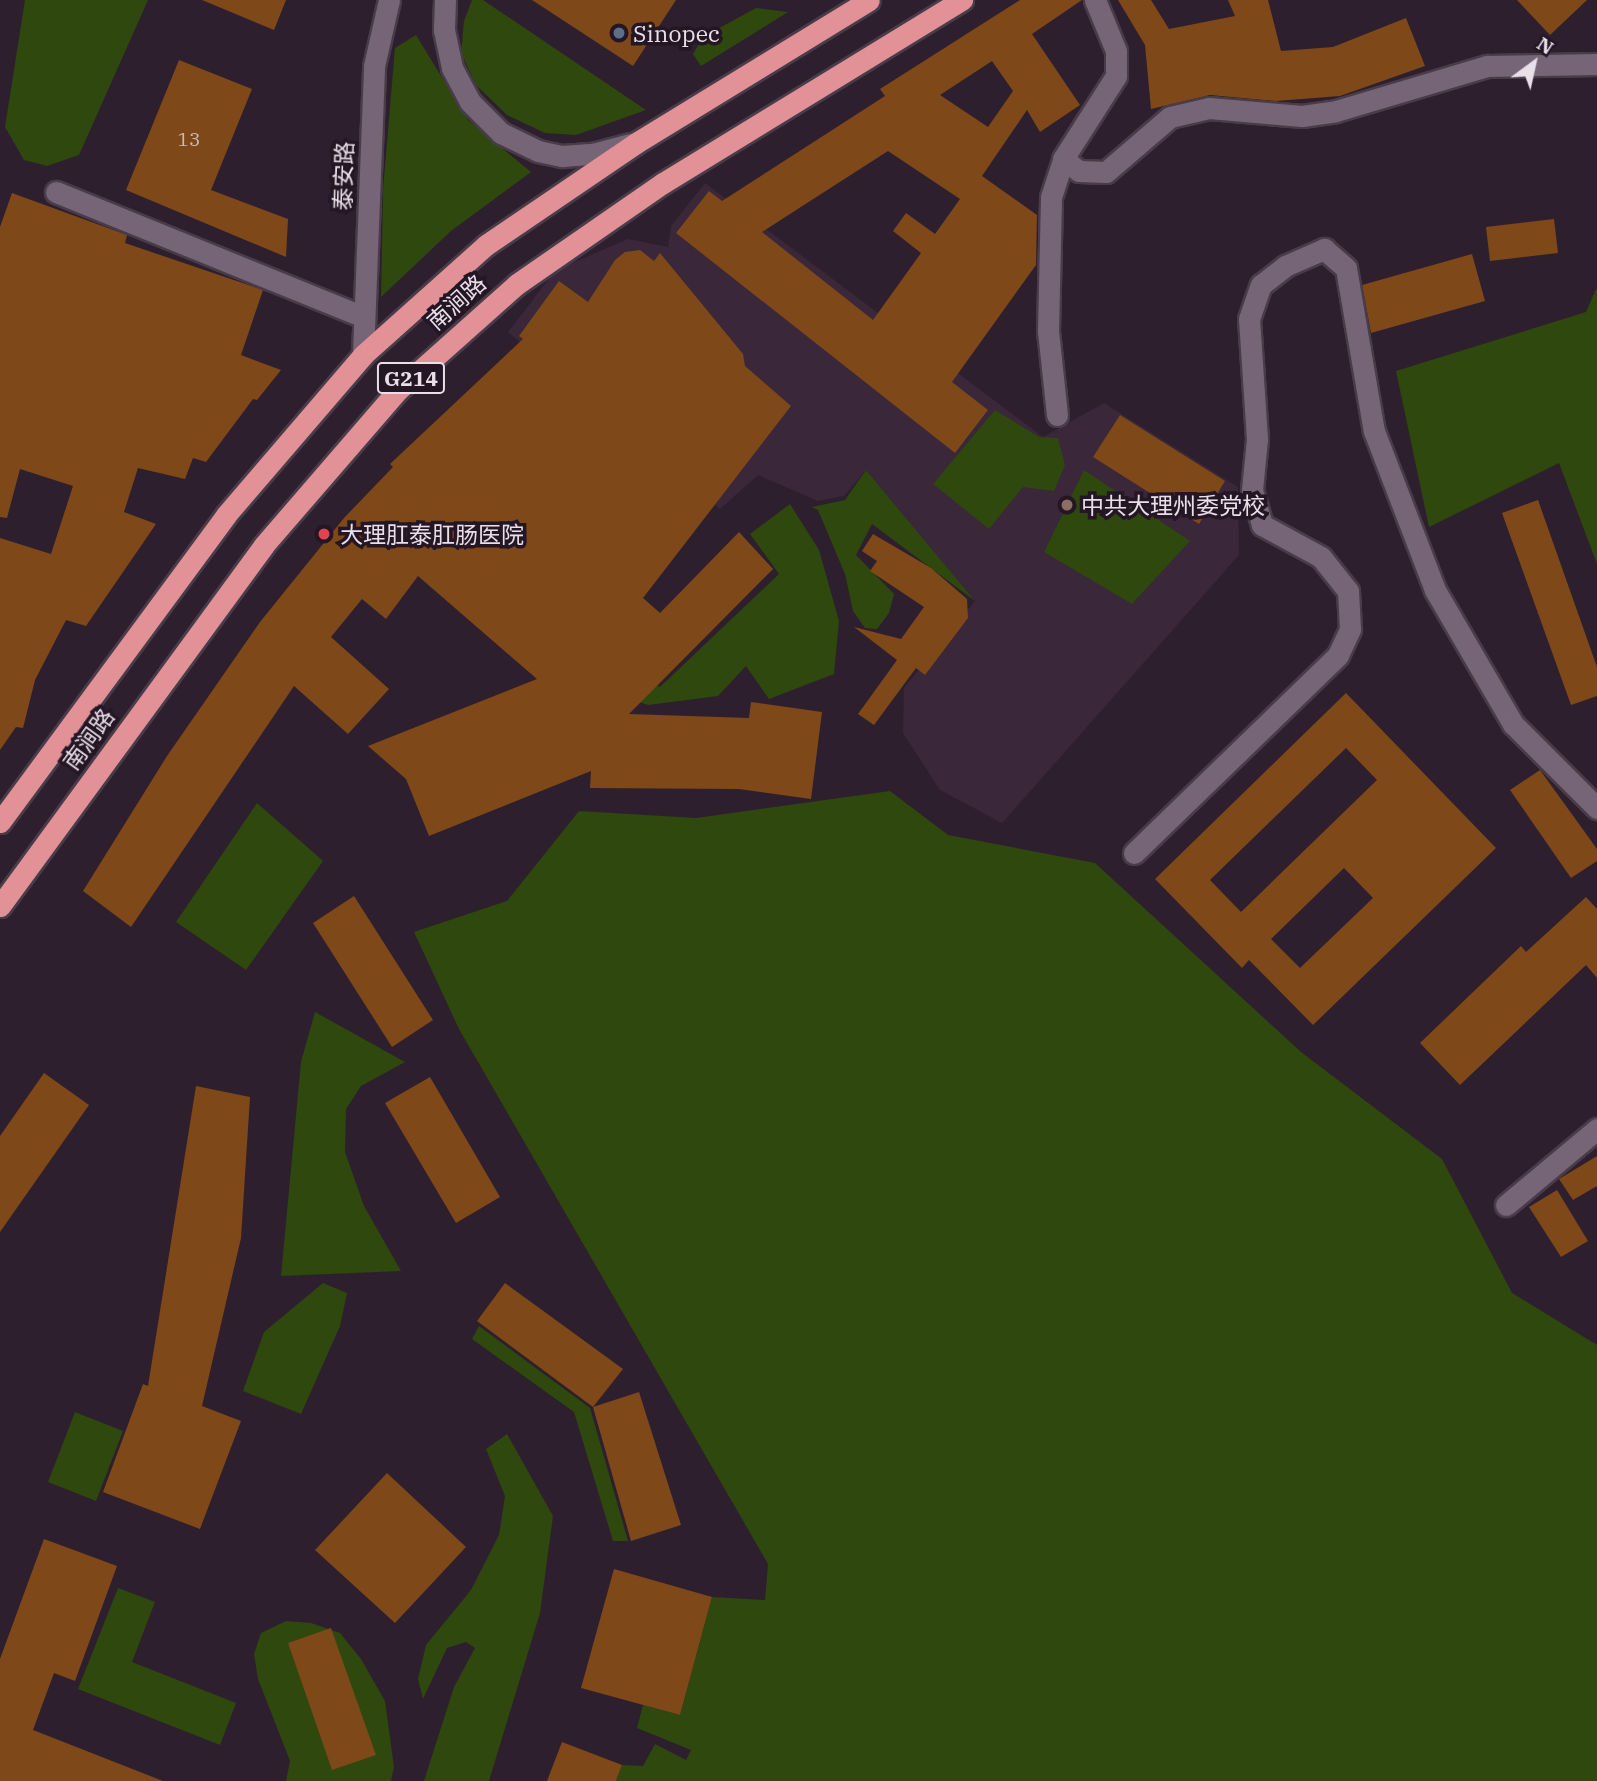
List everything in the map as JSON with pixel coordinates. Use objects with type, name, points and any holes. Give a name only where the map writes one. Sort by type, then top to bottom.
[{"type":"highway","name":"南涧路","points":[[0,822],[226,515],[363,355],[486,245],[636,143],[869,0]]},
{"type":"highway","name":"南涧路","points":[[0,906],[264,545],[398,390],[540,268],[663,183],[962,0]]},
{"type":"street","name":"泰安路","points":[[363,355],[374,66],[389,0]]},
{"type":"street","points":[[445,0],[444,30],[452,68],[470,102],[501,133],[538,151],[562,156],[593,154],[636,143]]},
{"type":"street","points":[[1057,415],[1048,331],[1051,197],[1063,159],[1116,76],[1116,51],[1096,0]]},
{"type":"street","points":[[1063,159],[1079,171],[1106,172],[1170,117],[1209,108],[1302,116],[1336,111],[1486,66],[1597,64]]},
{"type":"street","points":[[56,192],[364,317]]},
{"type":"street","points":[[1134,853],[1338,655],[1350,629],[1348,591],[1321,557],[1262,525],[1252,490],[1257,439],[1249,318],[1261,285],[1285,266],[1324,249],[1346,268],[1374,431],[1435,590],[1513,724],[1597,808]]},
{"type":"street","points":[[1506,1205],[1597,1129]]},
{"type":"shaded area","name":"中共大理州委党校","points":[[705,183],[1043,437],[1104,403],[1238,487],[1239,555],[1002,823],[940,790],[903,733],[904,688],[975,601],[866,470],[844,496],[818,501],[758,475],[720,509],[508,332],[556,270],[628,239],[668,247],[671,226]]},
{"type":"green space","points":[[25,0],[148,0],[79,155],[47,166],[24,160],[5,127]]},
{"type":"green space","points":[[472,0],[483,0],[646,110],[576,135],[545,133],[507,115],[476,85],[461,53],[464,21]]},
{"type":"green space","points":[[756,8],[788,12],[701,66],[693,54],[703,37]]},
{"type":"green space","points":[[416,35],[468,120],[531,172],[451,231],[381,297],[383,190],[395,48]]},
{"type":"green space","points":[[1597,287],[1597,564],[1559,463],[1429,527],[1396,371],[1586,312]]},
{"type":"green space","points":[[995,410],[1039,437],[1058,438],[1065,465],[1054,491],[1023,487],[989,529],[933,484]]},
{"type":"green space","points":[[866,470],[975,601],[872,524],[856,555],[894,594],[889,613],[877,629],[865,628],[853,611],[845,574],[818,510],[812,507],[845,500]]},
{"type":"green space","points":[[1084,470],[1190,541],[1132,604],[1044,552]]},
{"type":"green space","points":[[790,504],[819,550],[839,621],[834,674],[769,699],[746,666],[718,696],[648,705],[634,700],[638,675],[660,687],[779,574],[750,534]]},
{"type":"green space","points":[[890,791],[948,835],[1095,863],[1301,1052],[1442,1159],[1512,1293],[1597,1345],[1597,1781],[616,1781],[622,1765],[643,1766],[655,1744],[686,1760],[691,1750],[637,1728],[643,1705],[680,1715],[712,1597],[765,1600],[768,1564],[459,1029],[414,932],[507,901],[579,811],[696,818]]},
{"type":"green space","points":[[257,803],[323,861],[246,970],[176,922]]},
{"type":"green space","points":[[315,1012],[405,1062],[361,1086],[346,1109],[345,1152],[364,1206],[401,1271],[281,1276],[301,1062]]},
{"type":"green space","points":[[323,1283],[347,1293],[340,1326],[301,1414],[243,1391],[264,1332]]},
{"type":"green space","points":[[479,1326],[590,1408],[628,1541],[613,1541],[574,1412],[472,1339]]},
{"type":"green space","points":[[75,1412],[123,1431],[96,1501],[48,1482]]},
{"type":"green space","points":[[507,1434],[553,1516],[540,1613],[489,1781],[424,1781],[454,1687],[475,1648],[466,1642],[447,1648],[423,1699],[418,1679],[426,1645],[471,1590],[499,1535],[505,1496],[486,1449]]},
{"type":"green space","points":[[118,1588],[155,1602],[132,1662],[236,1703],[220,1745],[78,1689]]},
{"type":"green space","points":[[286,1621],[311,1623],[340,1633],[361,1659],[385,1701],[394,1767],[391,1781],[286,1781],[290,1761],[258,1679],[254,1654],[261,1633]]},
{"type":"building","points":[[202,0],[286,0],[274,30]]},
{"type":"building","name":"Sinopec","points":[[532,0],[676,0],[633,66]]},
{"type":"building","points":[[1020,0],[1082,0],[1032,34],[1080,105],[1040,132],[1027,110],[982,176],[1037,215],[1036,265],[952,382],[988,410],[955,453],[676,233],[709,191],[722,201],[885,96],[880,89]],"holes":[[[992,61],[1013,91],[988,127],[940,95]],[[888,151],[960,199],[935,234],[906,213],[893,231],[921,253],[873,320],[762,232]]]},
{"type":"building","points":[[1118,0],[1151,0],[1169,29],[1235,16],[1228,0],[1268,0],[1281,51],[1333,47],[1406,18],[1425,66],[1340,96],[1276,101],[1210,95],[1151,109],[1145,45]]},
{"type":"building","points":[[1517,0],[1587,0],[1550,35]]},
{"type":"building","points":[[179,60],[252,89],[211,190],[288,219],[286,257],[126,190]]},
{"type":"building","points":[[12,193],[127,235],[125,243],[263,290],[241,355],[281,370],[257,400],[253,399],[206,462],[193,458],[185,479],[138,468],[124,512],[156,524],[86,626],[66,620],[35,680],[23,728],[16,727],[0,750],[0,538],[51,554],[73,486],[20,469],[7,518],[0,517],[0,227]]},
{"type":"building","points":[[1554,219],[1558,253],[1490,261],[1486,227]]},
{"type":"building","points":[[640,250],[654,261],[660,253],[743,354],[745,366],[791,406],[643,598],[660,613],[739,532],[773,569],[629,714],[749,718],[751,702],[822,712],[811,799],[739,789],[590,788],[591,771],[429,836],[406,779],[368,746],[537,679],[418,576],[386,619],[362,599],[331,637],[389,689],[348,734],[294,686],[131,927],[83,891],[167,756],[260,622],[344,518],[393,467],[390,464],[523,339],[519,336],[559,281],[588,302],[615,260],[625,252]]},
{"type":"building","points":[[1472,254],[1485,301],[1371,333],[1362,285]]},
{"type":"building","points":[[1120,415],[1225,481],[1199,524],[1093,457]]},
{"type":"building","points":[[1538,500],[1597,667],[1597,696],[1571,705],[1502,513]]},
{"type":"building","points":[[873,534],[931,568],[967,599],[968,618],[925,675],[916,668],[874,725],[858,714],[897,660],[854,627],[901,639],[924,607],[870,571],[877,561],[862,551]]},
{"type":"building","points":[[1346,693],[1496,848],[1313,1025],[1249,960],[1242,968],[1155,879]],"holes":[[[1346,748],[1377,780],[1241,912],[1210,880]],[[1344,868],[1373,898],[1300,968],[1271,939]]]},
{"type":"building","points":[[1540,770],[1597,849],[1597,861],[1571,878],[1510,790]]},
{"type":"building","points":[[354,896],[433,1020],[392,1047],[313,923]]},
{"type":"building","points":[[1586,897],[1597,909],[1597,978],[1586,965],[1460,1085],[1420,1043],[1521,946],[1526,952]]},
{"type":"building","points":[[44,1073],[89,1105],[0,1232],[0,1136]]},
{"type":"building","points":[[430,1077],[500,1197],[456,1223],[385,1103]]},
{"type":"building","points":[[196,1086],[250,1097],[241,1238],[202,1406],[241,1421],[200,1529],[103,1492],[143,1384],[148,1386]]},
{"type":"building","points":[[1597,1156],[1597,1186],[1573,1200],[1559,1179]]},
{"type":"building","points":[[1557,1190],[1588,1241],[1561,1257],[1529,1207]]},
{"type":"building","points":[[505,1283],[623,1369],[593,1407],[477,1321]]},
{"type":"building","points":[[639,1392],[681,1525],[631,1541],[593,1407]]},
{"type":"building","points":[[387,1473],[466,1547],[395,1623],[315,1550]]},
{"type":"building","points":[[44,1539],[117,1566],[75,1681],[54,1673],[33,1730],[163,1781],[0,1781],[0,1659]]},
{"type":"building","points":[[614,1569],[712,1597],[680,1715],[581,1688]]},
{"type":"building","points":[[331,1628],[376,1755],[332,1770],[288,1643]]},
{"type":"building","points":[[562,1742],[622,1765],[616,1781],[547,1781]]},
{"type":"place","name":"Sinopec","points":[[619,33]]},
{"type":"place","name":"中共大理州委党校","points":[[1067,505]]},
{"type":"place","name":"大理肛泰肛肠医院","points":[[324,534]]}]
